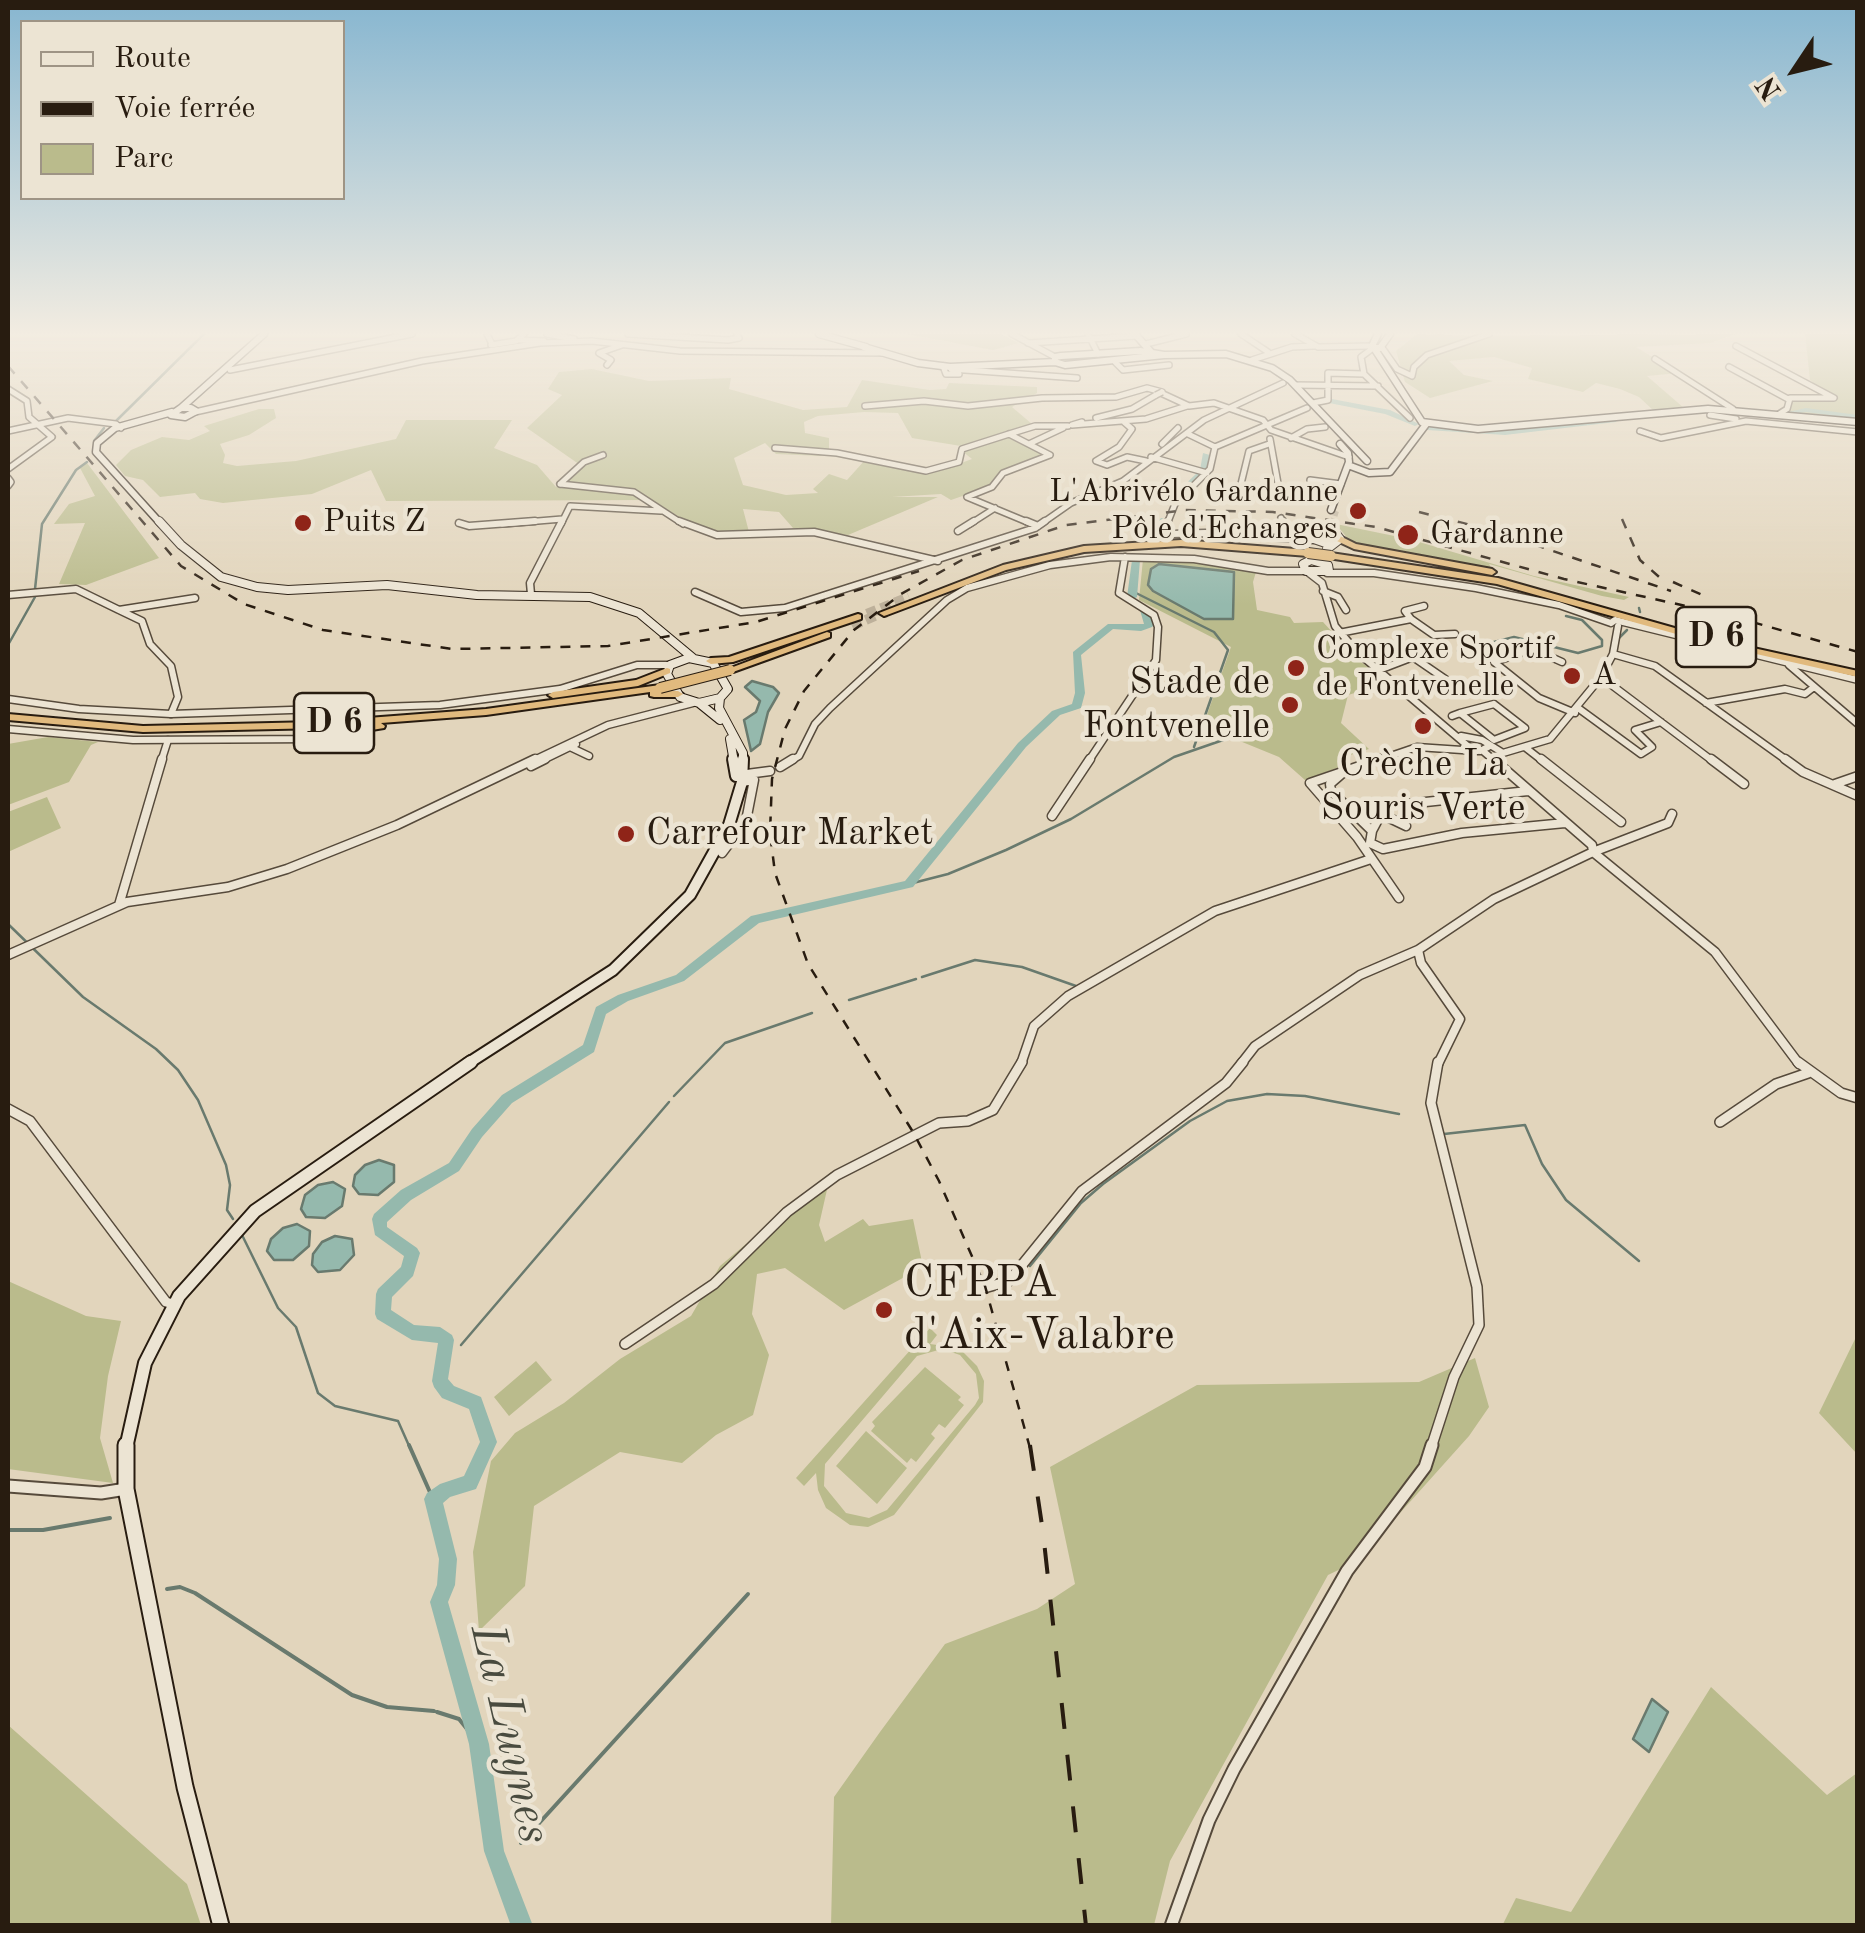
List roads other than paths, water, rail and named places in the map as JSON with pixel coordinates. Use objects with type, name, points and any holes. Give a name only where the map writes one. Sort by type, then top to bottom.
[{"type":"highway","points":[[1064,549],[1138,535]]},
{"type":"highway","name":"D 6","points":[[909,597],[992,566],[1064,549],[1185,539],[1320,552],[1449,571],[1715,642],[1858,675]]},
{"type":"highway","points":[[884,613],[1019,563],[1130,544],[1320,552]]},
{"type":"highway","name":"D 6","points":[[1320,552],[1354,546],[1453,562],[1858,675]]},
{"type":"highway","points":[[711,661],[730,660],[859,619]]},
{"type":"highway","name":"D 6","points":[[8,714],[143,730],[403,719],[659,685],[729,668],[834,632],[859,619]]},
{"type":"highway","name":"D 6","points":[[729,668],[859,619]]},
{"type":"highway","points":[[727,684],[738,674],[834,632]]},
{"type":"highway","points":[[492,706],[638,682],[671,666]]},
{"type":"highway","name":"D 6","points":[[8,714],[88,722],[184,724],[330,719],[492,706],[659,685]]},
{"type":"highway","points":[[143,730],[220,732],[390,724],[469,718],[666,692],[679,696]]},
{"type":"highway","points":[[324,728],[341,732],[390,724]]},
{"type":"main road","points":[[130,424],[96,442],[96,452],[203,564],[221,577],[257,588],[387,585],[477,595],[574,595],[618,604],[648,618],[693,658]]},
{"type":"main road","points":[[1323,424],[1351,463],[1379,474],[1390,468],[1421,424]]},
{"type":"main road","points":[[1329,424],[1368,461]]},
{"type":"main road","points":[[1441,424],[1478,430],[1534,424]]},
{"type":"main road","points":[[1351,463],[1368,461],[1390,468]]},
{"type":"main road","points":[[1351,463],[1350,473],[1334,510],[1341,484],[1351,463]]},
{"type":"main road","points":[[665,634],[676,652],[671,666],[679,696],[696,703],[723,724],[736,762],[736,787],[720,850]]},
{"type":"main road","points":[[671,666],[693,658],[711,661],[727,684],[728,691],[720,698],[696,703]]},
{"type":"main road","points":[[221,1926],[185,1787],[126,1489],[126,1437],[145,1363],[173,1304],[230,1234],[273,1196],[628,958],[690,894],[720,850],[742,778],[742,753],[719,708],[720,698]]},
{"type":"street","points":[[8,431],[40,424]]},
{"type":"street","points":[[105,424],[118,427]]},
{"type":"street","points":[[1028,445],[1075,424]]},
{"type":"street","points":[[1127,424],[1132,429],[1119,447],[1096,460],[1108,465],[1128,457],[1150,458],[1206,473]]},
{"type":"street","points":[[1188,434],[1186,431],[1197,424]]},
{"type":"street","points":[[1164,530],[1175,504],[1206,473],[1215,446],[1262,424]]},
{"type":"street","points":[[1268,424],[1282,500]]},
{"type":"street","points":[[1640,430],[1661,438],[1730,424]]},
{"type":"street","points":[[1779,424],[1858,432]]},
{"type":"street","points":[[8,468],[51,440],[46,428],[37,425]]},
{"type":"street","points":[[775,448],[838,454],[926,471],[960,462],[962,449],[1009,434],[1032,427],[1070,426]]},
{"type":"street","points":[[1291,438],[1307,429],[1325,427]]},
{"type":"street","points":[[695,592],[733,610],[764,612],[806,603],[938,561],[1038,526],[1072,503],[1123,481],[1178,428]]},
{"type":"street","points":[[1271,430],[1351,463]]},
{"type":"street","points":[[1009,434],[1050,455],[1003,473],[992,487],[968,496],[1038,526]]},
{"type":"street","points":[[1188,434],[1215,446]]},
{"type":"street","points":[[1150,458],[1188,434]]},
{"type":"street","points":[[1231,496],[1240,492],[1249,451],[1269,444]]},
{"type":"street","points":[[603,455],[584,462],[560,484],[634,492],[690,528],[717,535],[814,532],[938,561]]},
{"type":"street","points":[[8,478],[12,482],[8,486]]},
{"type":"street","points":[[1310,480],[1341,484]]},
{"type":"street","points":[[531,594],[530,583],[572,505],[644,513],[660,511]]},
{"type":"street","points":[[958,532],[995,508]]},
{"type":"street","points":[[1281,518],[1293,539]]},
{"type":"street","points":[[459,523],[469,526],[562,519]]},
{"type":"street","points":[[1138,535],[1164,530],[1293,539],[1355,572],[1418,578],[1533,598],[1614,624],[1789,665],[1858,675]]},
{"type":"street","points":[[784,766],[799,756],[815,724],[830,708],[958,592],[1050,565],[1125,557],[1194,560],[1288,572],[1320,552]]},
{"type":"street","points":[[1320,552],[1323,587],[1339,633],[1466,744],[1483,750],[1503,752],[1550,739],[1601,677],[1612,654],[1614,624]]},
{"type":"street","points":[[1320,552],[1323,587]]},
{"type":"street","points":[[1052,816],[1156,660],[1158,627],[1154,614],[1120,594],[1125,557]]},
{"type":"street","points":[[1323,587],[1338,597],[1346,610]]},
{"type":"street","points":[[8,595],[76,588],[142,621],[150,644],[170,666],[178,691],[171,714]]},
{"type":"street","points":[[120,610],[195,598]]},
{"type":"street","points":[[1424,606],[1405,612],[1434,635],[1455,634]]},
{"type":"street","points":[[1339,633],[1411,619]]},
{"type":"street","points":[[1562,662],[1533,649],[1494,662],[1539,698],[1576,710],[1641,754],[1650,752],[1651,744],[1635,730],[1661,722]]},
{"type":"street","points":[[1379,670],[1439,651]]},
{"type":"street","points":[[1612,654],[1654,666],[1802,772],[1858,796]]},
{"type":"street","points":[[1414,657],[1448,682]]},
{"type":"street","points":[[8,699],[79,709],[171,714],[457,704],[560,689],[638,664],[671,666]]},
{"type":"street","points":[[1789,665],[1858,724]]},
{"type":"street","points":[[1601,677],[1744,784]]},
{"type":"street","points":[[1706,702],[1785,689],[1804,694],[1814,687]]},
{"type":"street","points":[[673,710],[679,696]]},
{"type":"street","points":[[8,956],[119,905],[159,895],[228,887],[273,873],[397,826],[632,716],[696,703]]},
{"type":"street","points":[[1494,704],[1525,728],[1494,740],[1456,714],[1494,704]]},
{"type":"street","points":[[8,729],[92,738],[168,740],[317,739],[341,732]]},
{"type":"street","points":[[512,772],[539,765],[589,734]]},
{"type":"street","points":[[119,905],[168,740]]},
{"type":"street","points":[[1399,898],[1310,782],[1416,747],[1482,740],[1483,750],[1592,846],[1594,852],[1715,952],[1808,1073],[1841,1093],[1858,1098]]},
{"type":"street","points":[[552,752],[572,748],[588,756]]},
{"type":"street","points":[[1526,748],[1621,822]]},
{"type":"street","points":[[1346,768],[1330,784],[1331,791],[1372,830]]},
{"type":"street","points":[[742,778],[770,770]]},
{"type":"street","points":[[1835,784],[1858,776]]},
{"type":"street","points":[[1407,804],[1528,791]]},
{"type":"street","points":[[1406,826],[1381,814],[1370,843],[1388,850],[1462,833],[1565,823]]},
{"type":"street","points":[[978,1290],[1009,1280],[1082,1191],[1226,1083],[1254,1046],[1360,975],[1418,950],[1494,899],[1668,822],[1672,814]]},
{"type":"street","points":[[625,1344],[714,1284],[786,1212],[837,1176],[938,1123],[968,1121],[993,1110],[1017,1075],[1034,1026],[1068,996],[1215,911],[1327,877],[1371,858]]},
{"type":"street","points":[[1171,1926],[1209,1820],[1234,1769],[1346,1571],[1425,1466],[1439,1434],[1450,1389],[1479,1324],[1477,1287],[1431,1104],[1439,1056],[1460,1019],[1421,963],[1418,950]]},
{"type":"street","points":[[1720,1122],[1776,1084],[1808,1073]]},
{"type":"street","points":[[8,1109],[30,1121],[166,1302],[173,1304]]},
{"type":"street","points":[[8,1486],[101,1493],[126,1489]]},
{"type":"water","points":[[1159,564],[1234,572],[1233,619],[1204,619],[1153,591],[1148,585],[1151,569]]},
{"type":"water","points":[[752,681],[773,687],[779,693],[768,712],[760,744],[751,751],[744,720],[756,712],[760,701],[745,687]]},
{"type":"water","points":[[379,1160],[394,1165],[394,1182],[378,1195],[359,1194],[353,1186],[355,1175],[365,1165]]},
{"type":"water","points":[[333,1182],[345,1189],[342,1206],[325,1218],[306,1217],[301,1209],[305,1195],[318,1185]]},
{"type":"water","points":[[297,1224],[310,1231],[309,1246],[293,1260],[274,1260],[267,1251],[271,1239],[283,1228]]},
{"type":"water","points":[[335,1236],[352,1239],[354,1255],[340,1270],[318,1272],[312,1265],[313,1254],[322,1242]]},
{"type":"water","points":[[1652,1699],[1668,1712],[1649,1752],[1633,1739]]},
{"type":"waterway","points":[[1427,428],[1505,433],[1578,424]]},
{"type":"waterway","points":[[94,441],[104,428]]},
{"type":"waterway","points":[[1204,470],[1206,455]]},
{"type":"waterway","points":[[35,589],[42,524],[76,470],[87,462]]},
{"type":"waterway","points":[[1175,499],[1200,475]]},
{"type":"waterway","points":[[1155,532],[1164,520]]},
{"type":"waterway","points":[[1132,597],[1136,560]]},
{"type":"waterway","points":[[1132,591],[1214,632],[1228,650],[1194,747]]},
{"type":"waterway","points":[[8,645],[35,597]]},
{"type":"waterway","points":[[1639,608],[1640,612]]},
{"type":"waterway","name":"La Luynes","points":[[522,1926],[494,1851],[479,1744],[439,1602],[446,1585],[448,1559],[433,1499],[446,1490],[470,1483],[489,1442],[475,1403],[448,1392],[440,1381],[446,1340],[440,1335],[412,1332],[383,1314],[384,1294],[408,1271],[412,1253],[380,1230],[379,1219],[406,1195],[454,1167],[507,1099],[589,1048],[601,1011],[623,998],[680,978],[755,919],[909,884],[1022,745],[1056,713],[1077,706],[1080,693],[1076,654],[1111,626],[1149,625],[1145,610]]},
{"type":"waterway","points":[[1458,651],[1514,637],[1578,653],[1602,646],[1602,640],[1582,620],[1566,616]]},
{"type":"waterway","points":[[1618,639],[1627,630]]},
{"type":"waterway","points":[[909,884],[948,874],[1006,850],[1071,819],[1174,757],[1226,739]]},
{"type":"waterway","points":[[8,924],[83,997],[156,1049],[178,1070],[198,1100],[226,1165],[230,1185],[227,1210],[233,1219]]},
{"type":"waterway","points":[[922,977],[975,960],[1022,967],[1076,986]]},
{"type":"waterway","points":[[849,1000],[916,979]]},
{"type":"waterway","points":[[674,1096],[725,1043],[812,1013]]},
{"type":"waterway","points":[[1030,1266],[1081,1203],[1103,1184],[1190,1121],[1227,1101],[1267,1094],[1305,1096],[1399,1114]]},
{"type":"waterway","points":[[461,1345],[669,1102]]},
{"type":"waterway","points":[[1444,1134],[1525,1125],[1542,1164],[1566,1200],[1639,1261]]},
{"type":"waterway","points":[[242,1235],[278,1308],[296,1327],[318,1393],[335,1406],[398,1421],[410,1448]]},
{"type":"waterway","points":[[440,1372],[447,1362]]},
{"type":"waterway","points":[[409,1445],[433,1499]]},
{"type":"waterway","points":[[8,1530],[43,1530],[110,1518]]},
{"type":"waterway","points":[[167,1589],[180,1587],[195,1593],[352,1695],[387,1707],[434,1711]]},
{"type":"waterway","name":"La Luynes","points":[[521,1843],[748,1594]]},
{"type":"waterway","name":"La Luynes","points":[[437,1712],[459,1719],[479,1744]]},
{"type":"tunnel","points":[[1332,524],[1336,511]]},
{"type":"tunnel","points":[[867,614],[909,597]]},
{"type":"tunnel","points":[[852,626],[877,615]]},
{"type":"railway","points":[[58,424],[181,566],[244,604],[323,630],[452,649],[608,646],[756,622],[919,571]]},
{"type":"railway","points":[[1030,1448],[985,1286],[939,1181],[913,1132],[808,964],[775,873],[770,833],[772,779],[785,729],[804,691],[854,630],[901,594],[962,560],[1066,525],[1185,510],[1273,512],[1376,527],[1564,579],[1731,616],[1858,652]]},
{"type":"railway","points":[[1419,512],[1494,531],[1671,591]]},
{"type":"railway","points":[[1622,519],[1640,560],[1666,583]]},
{"type":"railway","points":[[1673,582],[1707,597]]},
{"type":"railway","points":[[1030,1445],[1086,1926]]},
{"type":"place","name":"L'Abrivélo Gardanne Pôle d'Echanges","points":[[1358,511]]},
{"type":"place","name":"Puits Z","points":[[303,523]]},
{"type":"place","name":"Gardanne","points":[[1408,535]]},
{"type":"place","name":"Complexe Sportif de Fontvenelle","points":[[1296,668]]},
{"type":"place","name":"A","points":[[1572,676]]},
{"type":"place","name":"Stade de Fontvenelle","points":[[1290,705]]},
{"type":"place","name":"Crèche La Souris Verte","points":[[1423,726]]},
{"type":"place","name":"Carrefour Market","points":[[626,834]]},
{"type":"place","name":"CFPPA d'Aix-Valabre","points":[[884,1310]]}]
